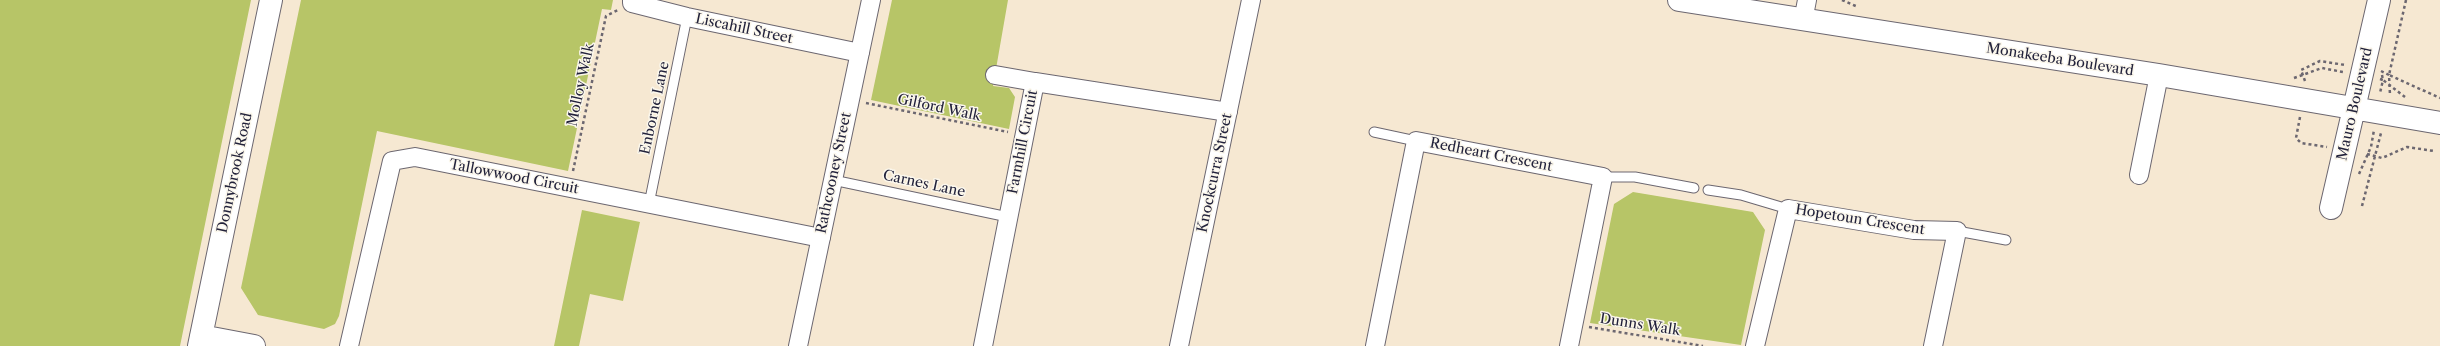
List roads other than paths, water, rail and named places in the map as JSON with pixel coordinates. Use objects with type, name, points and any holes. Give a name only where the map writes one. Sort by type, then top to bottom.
[{"type":"street","name":"Donnybrook Road","points":[[200,341],[271,0]]},
{"type":"street","name":"Rathcooney Street","points":[[798,346],[871,0]]},
{"type":"street","name":"Knockcurra Street","points":[[1179,346],[1251,0]]},
{"type":"street","name":"Monakeeba Boulevard","points":[[1679,0],[1805,10],[2159,75],[2440,123]]},
{"type":"street","name":"Mauro Boulevard","points":[[2331,208],[2379,0]]},
{"type":"street","name":"Liscahill Street","points":[[632,2],[687,17],[860,53]]},
{"type":"street","points":[[995,75],[1035,82]]},
{"type":"street","points":[[2138,175],[2159,75]]},
{"type":"street","name":"Farmhill Circuit","points":[[983,346],[1035,82],[1228,112]]},
{"type":"street","name":"Redheart Crescent","points":[[1375,346],[1416,141],[1603,177]]},
{"type":"street","name":"Tallowwood Circuit","points":[[350,346],[392,161],[415,157],[821,238]]},
{"type":"street","points":[[1569,346],[1603,177]]},
{"type":"street","name":"Hopetoun Crescent","points":[[1755,346],[1788,209],[1914,230],[1957,231]]},
{"type":"street","points":[[1933,346],[1957,231]]},
{"type":"street","points":[[200,341],[254,346]]},
{"type":"lane","name":"Enborne Lane","points":[[649,204],[687,17]]},
{"type":"lane","points":[[1374,132],[1416,141]]},
{"type":"lane","points":[[1603,177],[1635,177],[1694,188]]},
{"type":"lane","name":"Carnes Lane","points":[[833,180],[1008,216]]},
{"type":"lane","points":[[1708,190],[1741,195],[1788,209]]},
{"type":"lane","points":[[1957,231],[2006,240]]}]
